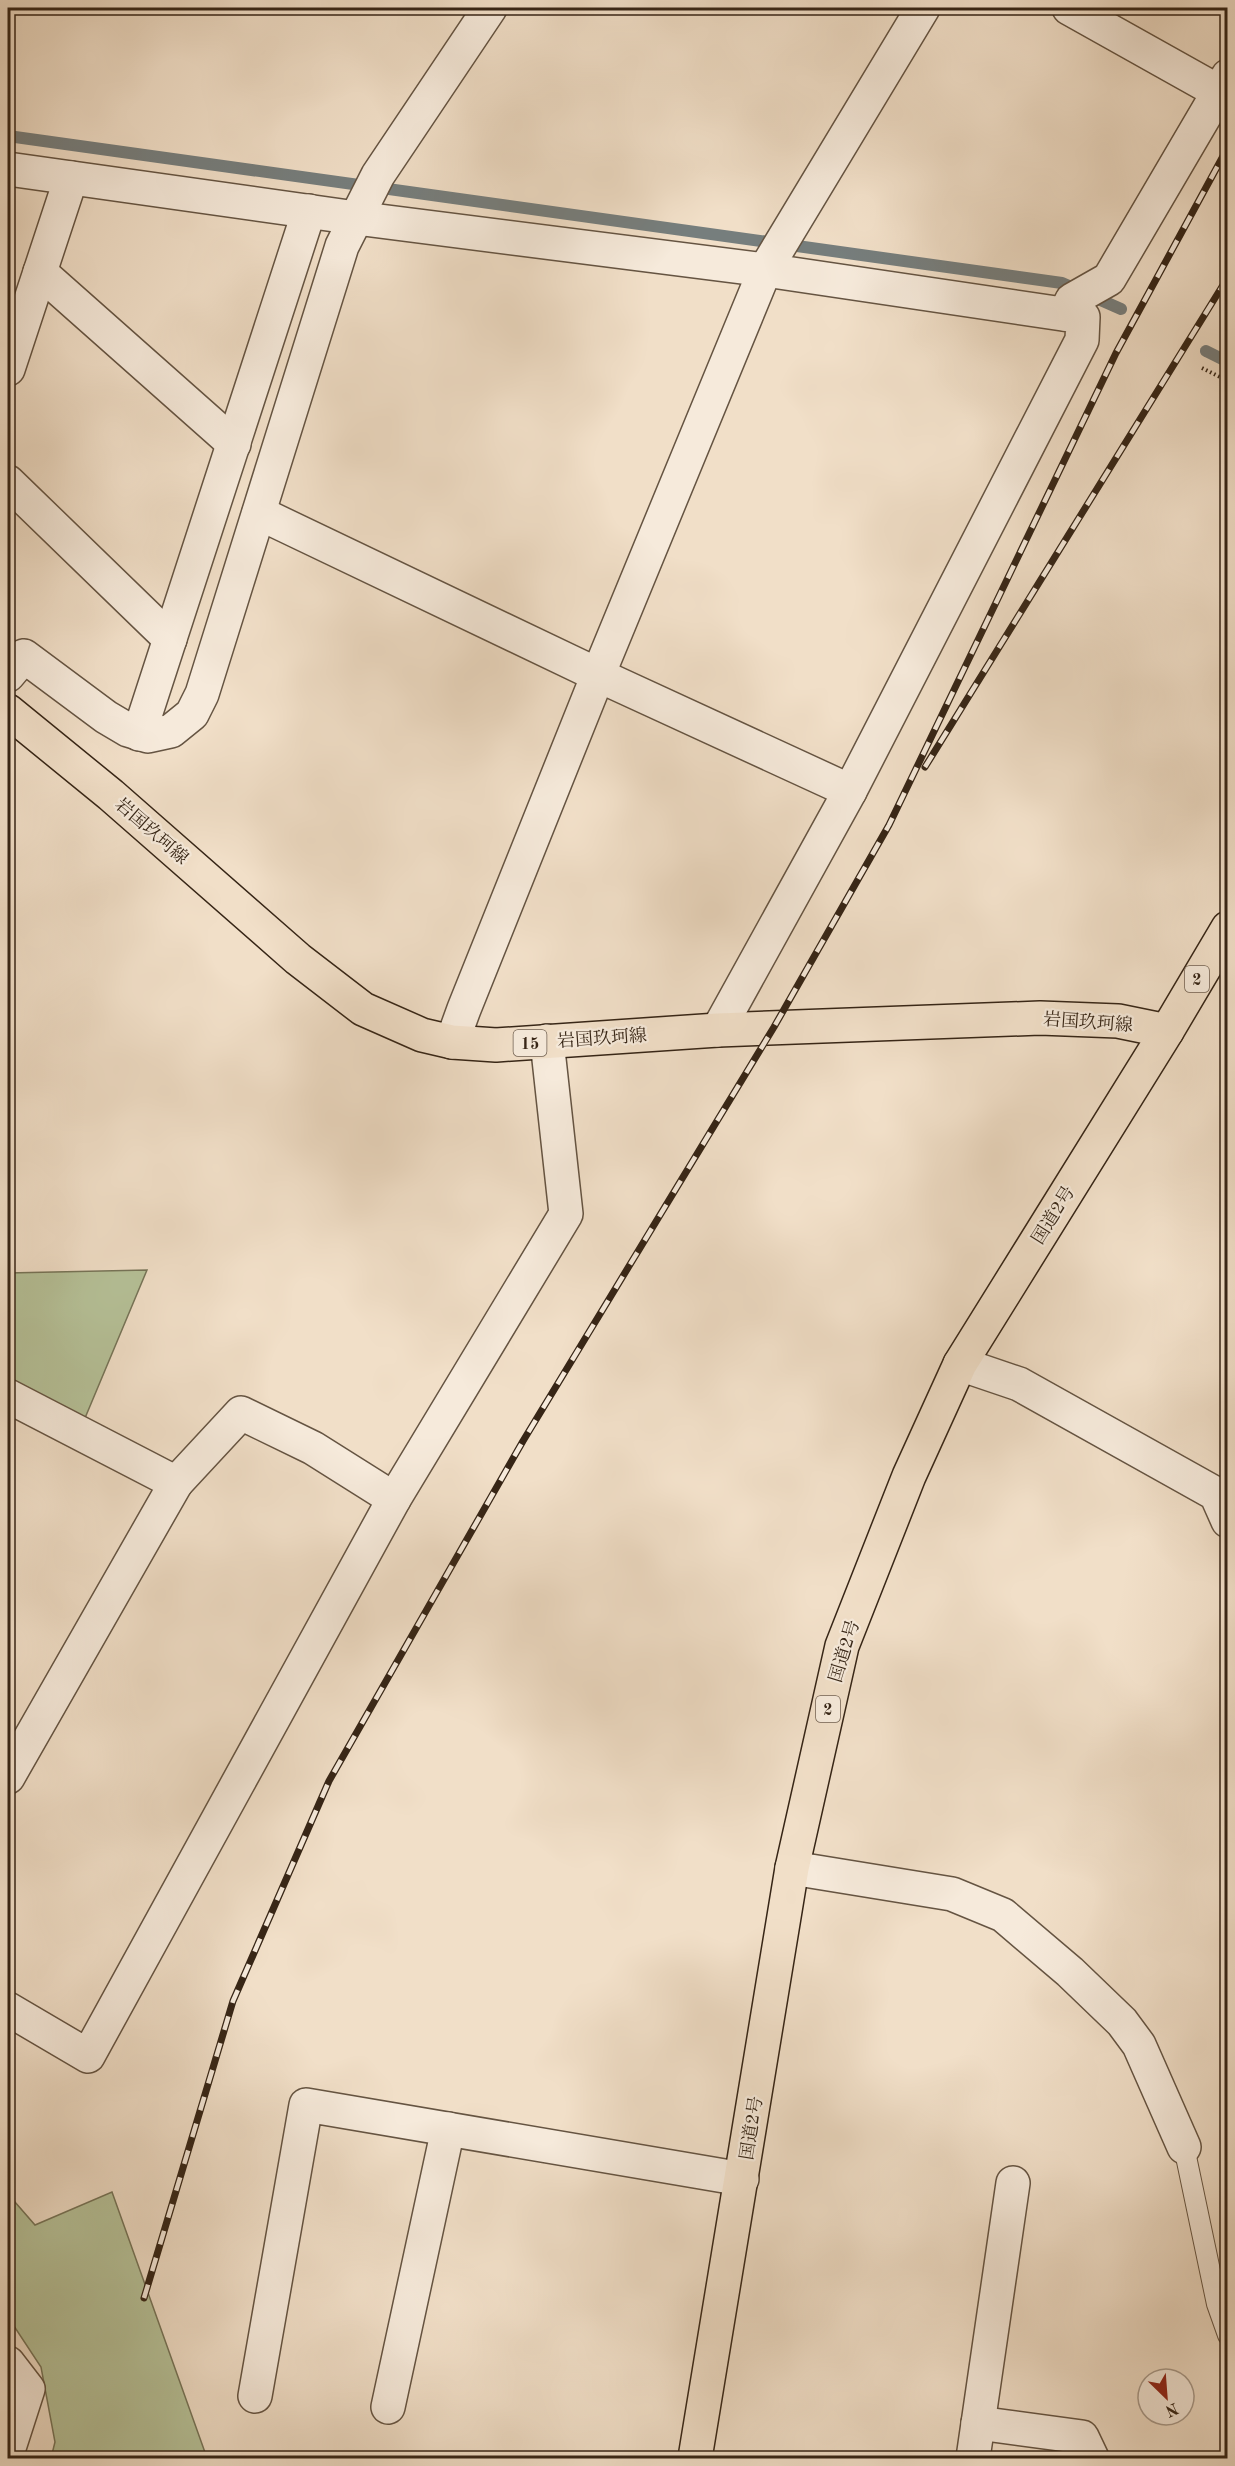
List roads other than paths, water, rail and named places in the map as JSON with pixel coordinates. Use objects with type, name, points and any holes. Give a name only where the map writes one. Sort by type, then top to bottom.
[{"type":"main road","name":"岩国玖珂線","points":[[8,711],[111,795],[298,958],[363,1009],[422,1035],[452,1042],[496,1045],[718,1030],[1040,1018],[1118,1021],[1167,1031]]},
{"type":"main road","name":"国道2号","points":[[695,2458],[792,1868],[842,1646],[909,1476],[960,1364],[1167,1031],[1227,928]]},
{"type":"street","points":[[13,657],[106,717],[139,734],[148,736],[171,731],[192,714],[202,694],[342,246],[378,175],[490,8]]},
{"type":"street","points":[[452,1042],[598,675],[768,264],[923,8]]},
{"type":"street","points":[[1068,307],[1109,279],[1223,83],[1069,8]]},
{"type":"street","points":[[8,169],[309,211],[360,212],[768,264],[1068,307],[1083,317],[1082,340],[850,791],[718,1030]]},
{"type":"street","points":[[8,369],[71,178]]},
{"type":"street","points":[[139,734],[309,211]]},
{"type":"street","points":[[40,272],[234,444]]},
{"type":"street","points":[[8,482],[170,639]]},
{"type":"street","points":[[259,513],[598,675],[850,791]]},
{"type":"street","points":[[8,2009],[88,2056],[394,1499],[567,1214],[547,1041]]},
{"type":"street","points":[[960,1364],[1019,1384],[1216,1494],[1227,1521]]},
{"type":"street","points":[[8,1396],[176,1483]]},
{"type":"street","points":[[8,1777],[176,1483],[241,1413],[313,1448],[394,1499]]},
{"type":"street","points":[[792,1868],[952,1894],[1002,1915],[1070,1972],[1122,2022],[1140,2045],[1184,2147]]},
{"type":"street","points":[[255,2396],[306,2104],[742,2179]]},
{"type":"street","points":[[388,2408],[448,2129]]},
{"type":"street","points":[[973,2458],[1013,2183]]},
{"type":"street","points":[[8,2363],[28,2389],[8,2451]]},
{"type":"street","points":[[978,2423],[1082,2437],[1092,2458]]},
{"type":"lane","points":[[1184,2147],[1217,2304],[1227,2335]]},
{"type":"waterway","points":[[8,136],[1062,283],[1121,309]]},
{"type":"waterway","points":[[1206,351],[1228,362]]},
{"type":"railway","points":[[144,2298],[233,2001],[329,1781],[523,1441],[774,1027],[889,825],[1116,353],[1228,147]]},
{"type":"railway","points":[[925,767],[1228,277]]}]
